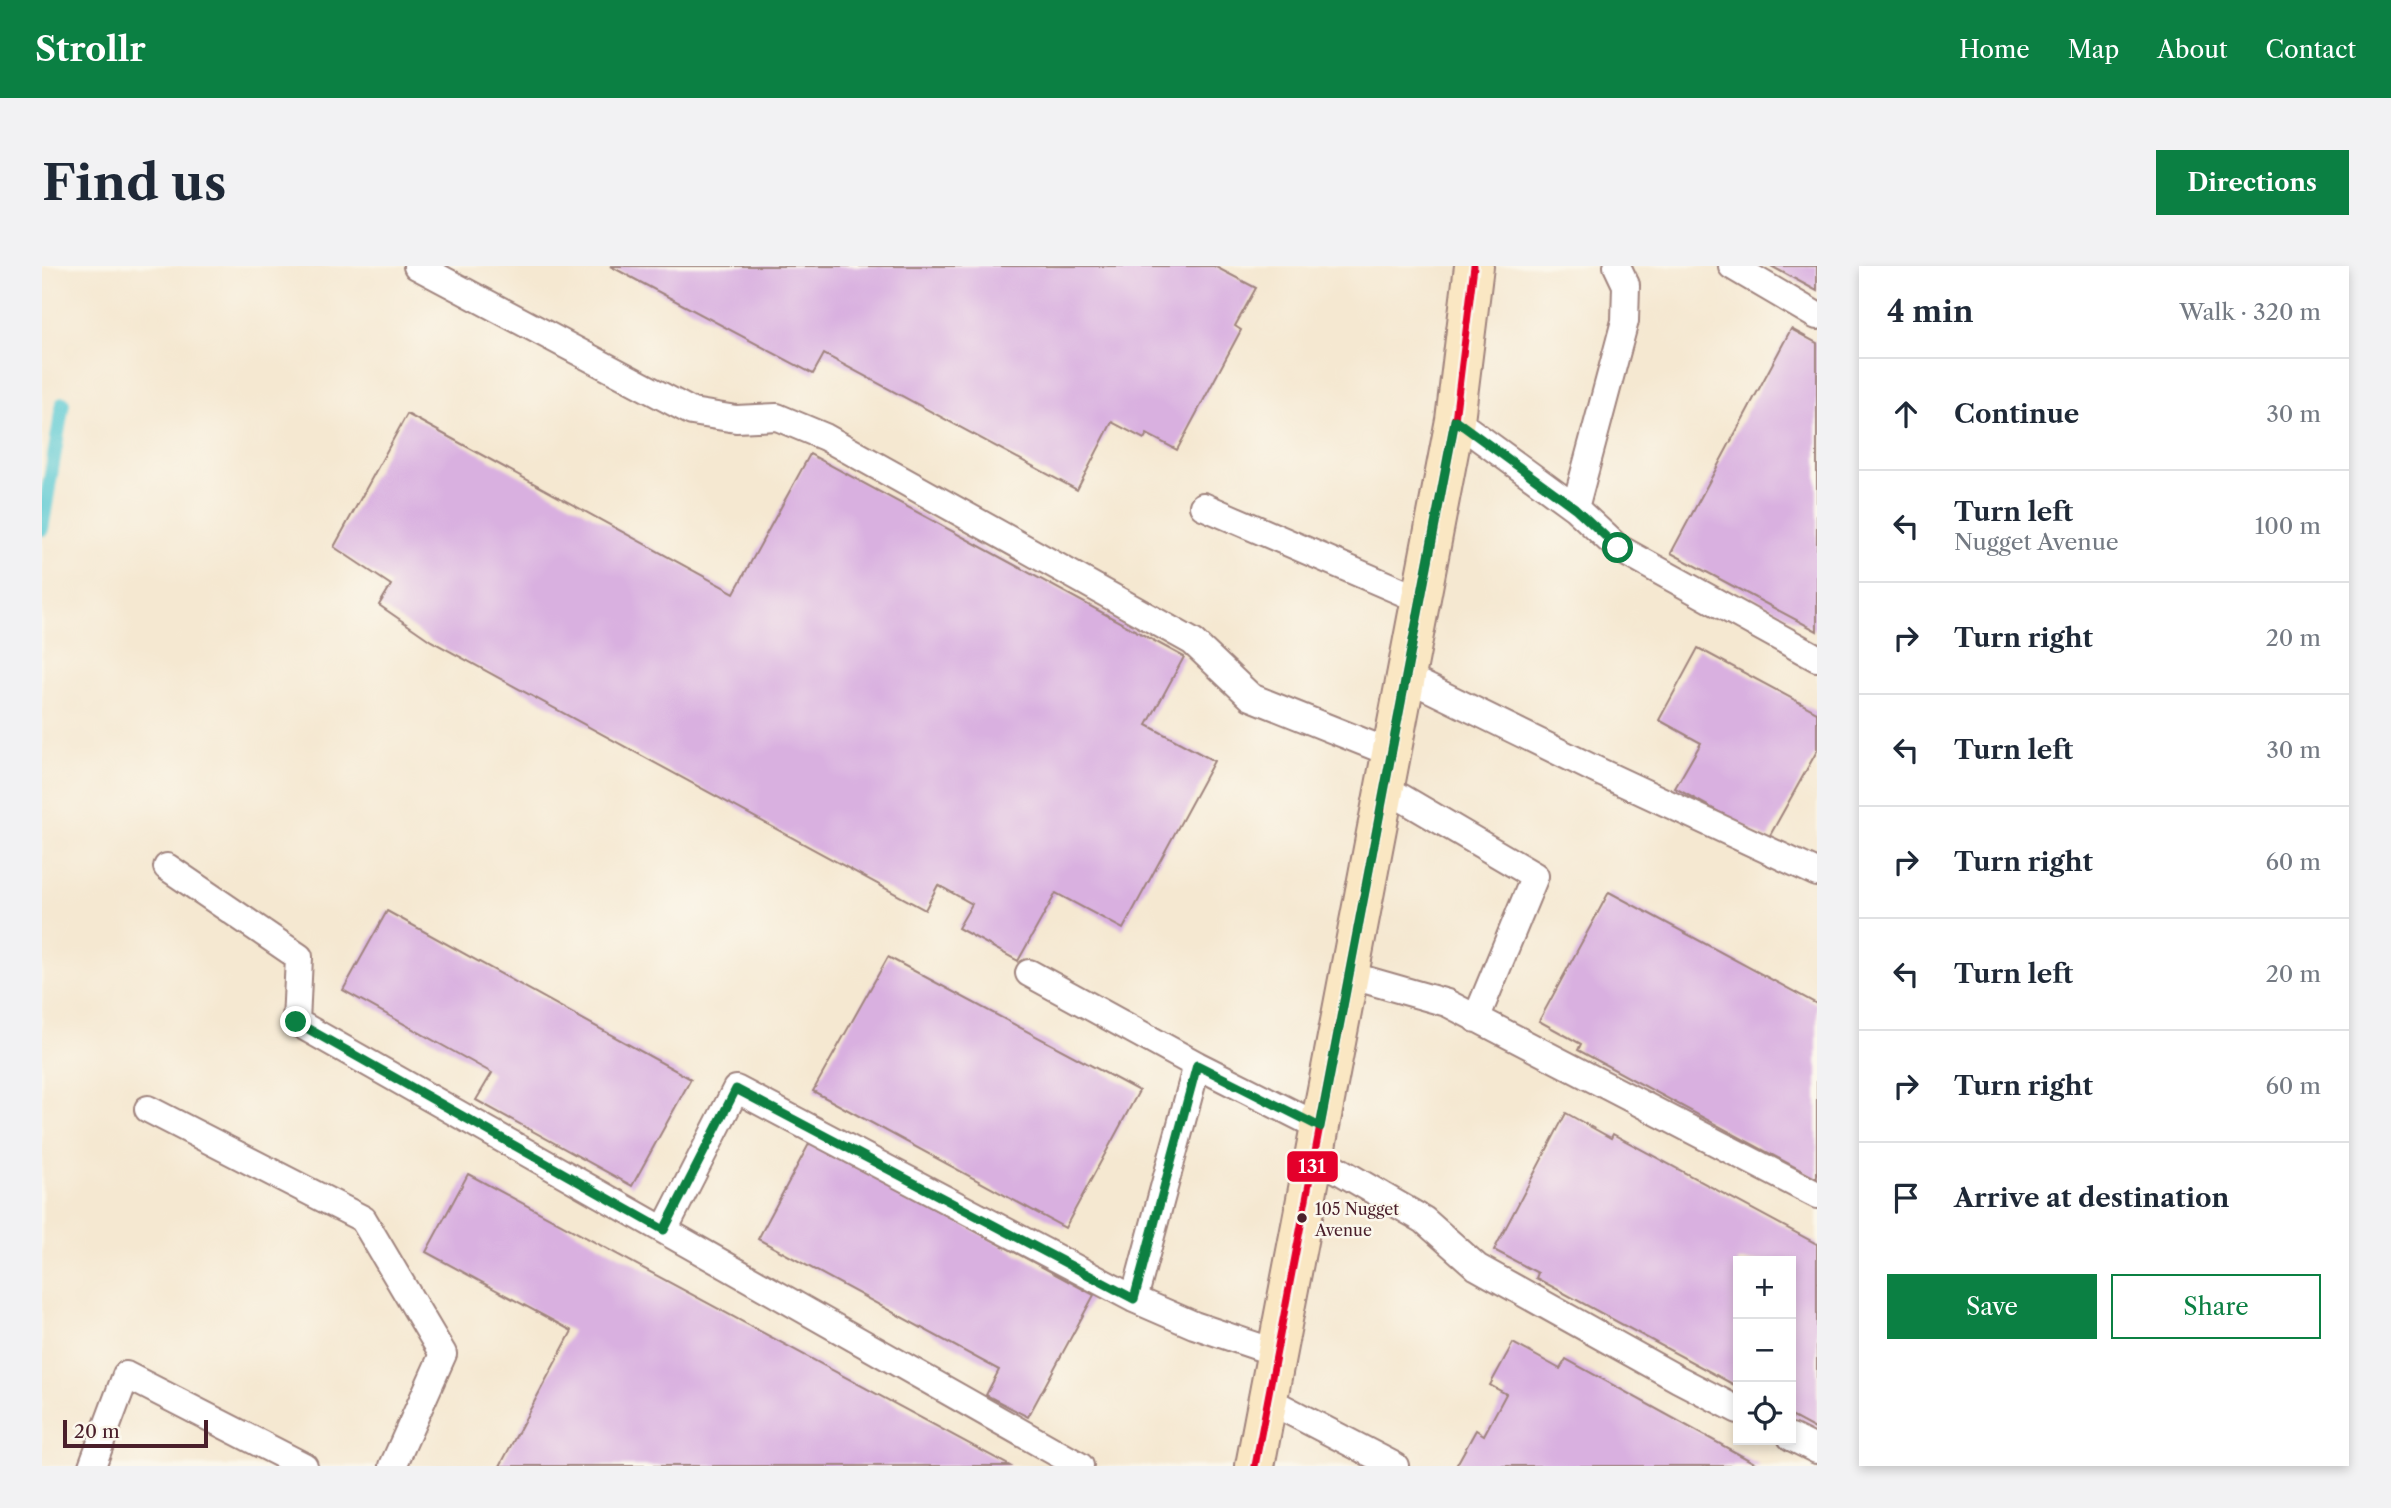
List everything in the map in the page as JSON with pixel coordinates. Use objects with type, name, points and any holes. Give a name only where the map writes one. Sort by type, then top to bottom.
[{"type":"street","points":[[1261,1464],[1268,1400],[1455,420],[1474,266]]},
{"type":"lane","points":[[417,266],[692,412],[736,419],[777,417],[825,437],[1193,642],[1251,697],[1388,771],[1535,876],[1476,1019]]},
{"type":"lane","points":[[1575,508],[1625,321],[1626,285],[1617,266]]},
{"type":"lane","points":[[1732,266],[1817,316]]},
{"type":"lane","points":[[1455,420],[1575,508],[1618,548],[1817,658]]},
{"type":"lane","points":[[1203,506],[1420,600]]},
{"type":"lane","points":[[1406,677],[1598,771],[1817,873]]},
{"type":"lane","points":[[167,867],[299,957],[296,1022],[1080,1466]]},
{"type":"lane","points":[[1029,973],[1197,1065],[1317,1141],[1424,1220],[1477,1267],[1733,1407]]},
{"type":"lane","points":[[1349,975],[1447,1003],[1817,1195]]},
{"type":"lane","points":[[1134,1299],[1197,1065]]},
{"type":"lane","points":[[664,1230],[736,1089],[1134,1299],[1194,1325],[1277,1353]]},
{"type":"lane","points":[[148,1109],[363,1219],[443,1354],[393,1466]]},
{"type":"lane","points":[[92,1466],[126,1375],[304,1466]]},
{"type":"lane","points":[[1268,1400],[1395,1466]]},
{"type":"lane","points":[[1796,1440],[1817,1450]]},
{"type":"building","points":[[610,266],[1214,266],[1256,288],[1235,326],[1241,330],[1177,450],[1147,434],[1144,439],[1112,422],[1077,490],[824,354],[813,374]]},
{"type":"building","points":[[1771,266],[1817,266],[1817,291]]},
{"type":"building","points":[[1791,329],[1817,343],[1817,631],[1671,553]]},
{"type":"building","points":[[407,414],[734,593],[810,454],[1184,657],[1147,725],[1214,761],[1123,929],[1056,893],[1018,961],[958,928],[972,904],[938,885],[925,910],[431,641],[379,605],[391,585],[334,547]]},
{"type":"building","points":[[1698,648],[1817,712],[1817,751],[1768,839],[1675,788],[1701,743],[1659,720]]},
{"type":"building","points":[[1609,892],[1817,1004],[1817,1179],[1578,1050],[1581,1044],[1539,1021]]},
{"type":"building","points":[[387,911],[691,1079],[632,1186],[476,1100],[492,1073],[343,990]]},
{"type":"building","points":[[888,957],[1139,1091],[1065,1228],[813,1091]]},
{"type":"building","points":[[1566,1113],[1611,1138],[1613,1134],[1817,1244],[1817,1430],[1796,1419],[1796,1256],[1733,1256],[1733,1384],[1536,1278],[1538,1273],[1494,1250]]},
{"type":"building","points":[[810,1142],[1094,1295],[1028,1417],[986,1395],[999,1370],[758,1239]]},
{"type":"building","points":[[468,1174],[1010,1466],[500,1466],[572,1331],[426,1252]]},
{"type":"building","points":[[1513,1343],[1560,1369],[1566,1359],[1760,1466],[1456,1466],[1476,1430],[1484,1435],[1506,1394],[1490,1385]]},
{"type":"waterway","points":[[42,529],[63,403]]},
{"type":"transit line","name":"131","points":[[1255,1466],[1455,420],[1474,266]]},
{"type":"place","name":"105 Nugget Avenue","points":[[1302,1218]]},
{"type":"route","points":[[296,1022],[664,1230],[736,1089],[1134,1299],[1197,1065],[1320,1127],[1455,420],[1575,508],[1618,548]]}]
